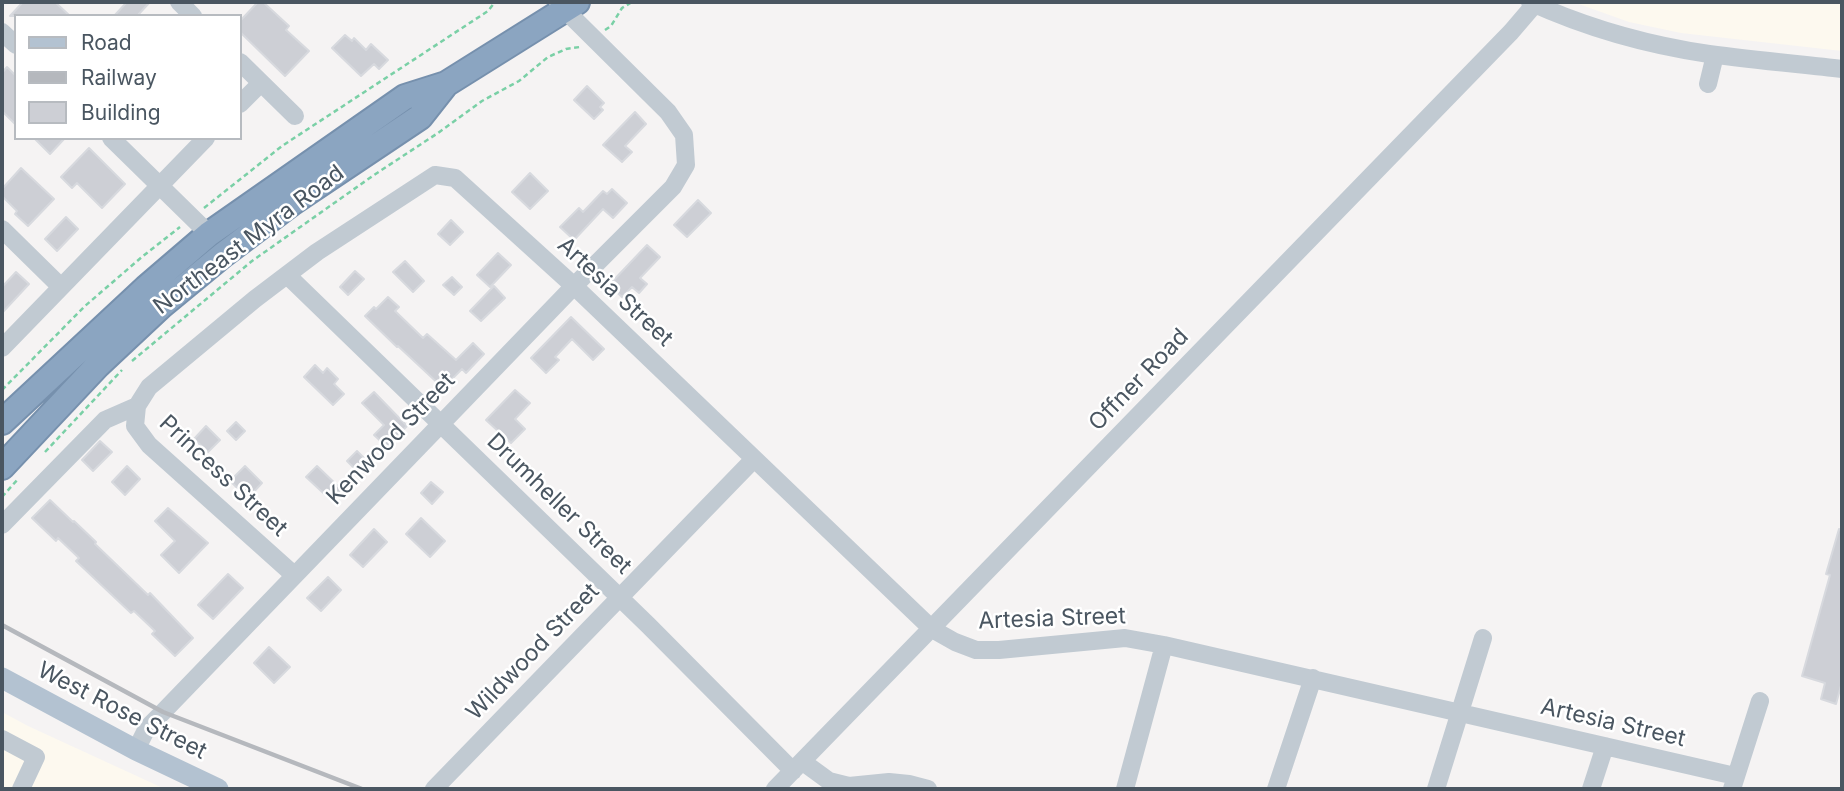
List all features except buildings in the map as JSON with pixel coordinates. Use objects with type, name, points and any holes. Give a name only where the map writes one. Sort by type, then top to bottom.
[{"type":"highway","name":"Northeast Myra Road","points":[[2,422],[146,288],[209,234],[405,97],[446,84],[566,4]]},
{"type":"highway","name":"Northeast Myra Road","points":[[11,472],[98,365],[160,306],[293,202],[420,117],[446,84]]},
{"type":"main road","name":"West Rose Street","points":[[2,678],[136,750],[218,789]]},
{"type":"street","points":[[1532,3],[1556,14],[1658,44],[1715,55],[1842,69]]},
{"type":"street","name":"Offner Road","points":[[775,789],[1492,52],[1532,3]]},
{"type":"street","points":[[566,4],[593,38]]},
{"type":"street","name":"Kenwood Street","points":[[136,750],[147,728],[440,423],[673,187],[686,165],[684,135],[668,112],[593,38]]},
{"type":"street","points":[[1708,84],[1715,55]]},
{"type":"street","points":[[242,64],[295,116]]},
{"type":"street","points":[[242,102],[261,83]]},
{"type":"street","points":[[113,140],[209,234]]},
{"type":"street","points":[[2,348],[204,140]]},
{"type":"street","name":"Artesia Street","points":[[287,275],[317,252],[435,175],[455,178],[574,286],[932,629],[955,642],[976,650],[1125,638],[1164,645],[1605,746],[1734,783]]},
{"type":"street","points":[[2,229],[61,287]]},
{"type":"street","points":[[2,525],[104,420],[137,406],[149,387],[254,299],[287,275]]},
{"type":"street","name":"Drumheller Street","points":[[287,275],[620,598],[798,766],[829,781],[849,786],[889,782],[928,789]]},
{"type":"street","name":"Princess Street","points":[[137,406],[135,426],[149,445],[294,575]]},
{"type":"street","name":"Wildwood Street","points":[[434,789],[754,459]]},
{"type":"street","points":[[1436,789],[1483,638]]},
{"type":"street","points":[[1125,789],[1164,645]]},
{"type":"street","points":[[1276,789],[1313,678]]},
{"type":"street","points":[[1734,783],[1760,701]]},
{"type":"street","points":[[2,739],[36,757],[20,789]]},
{"type":"street","points":[[1591,789],[1605,746]]},
{"type":"path","points":[[36,460],[127,365],[252,261],[482,101],[519,81],[548,57],[566,49],[578,48],[611,26],[622,8],[632,2]]},
{"type":"path","points":[[2,497],[11,472]]},
{"type":"shaded area","points":[[1573,2],[1842,2],[1842,51],[1681,33],[1629,22]]},
{"type":"shaded area","points":[[2,712],[28,726],[165,789],[2,789]]},
{"type":"railway","points":[[2,625],[163,712],[362,789]]}]
